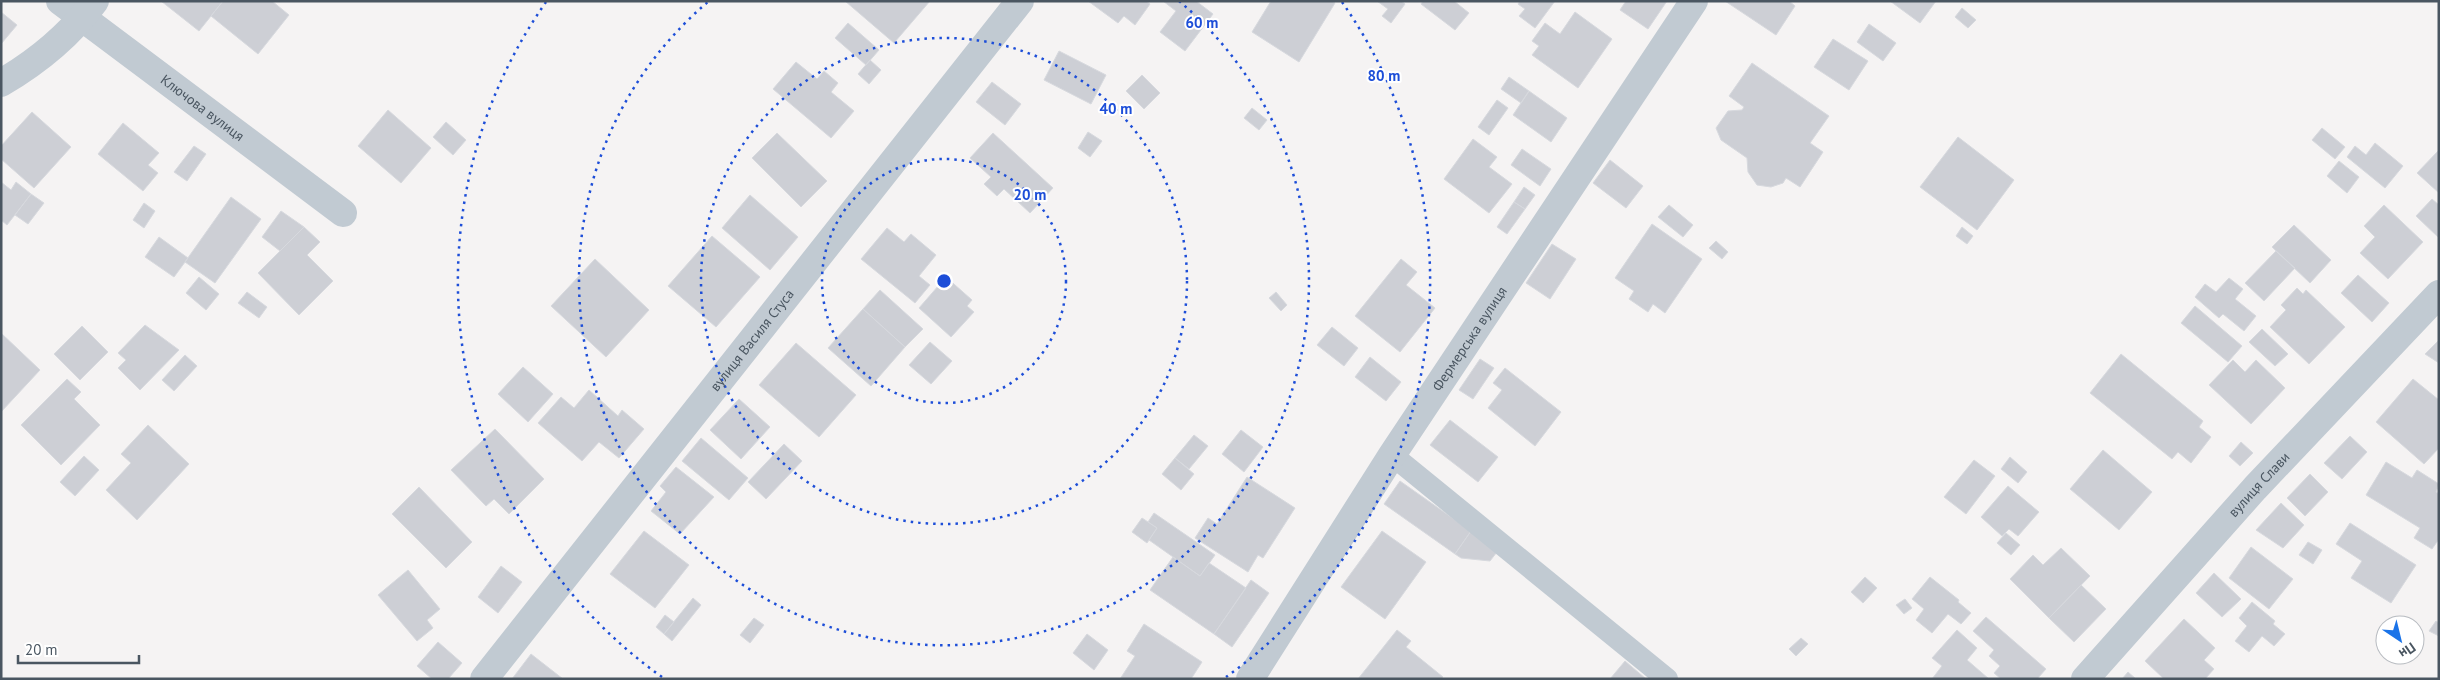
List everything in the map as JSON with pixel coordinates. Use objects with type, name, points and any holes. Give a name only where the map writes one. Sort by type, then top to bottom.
[{"type":"street","name":"Ключова вулиця","points":[[60,1],[89,10],[343,213]]},
{"type":"street","name":"вулиця Василя Стуса","points":[[484,679],[1020,1]]},
{"type":"street","name":"Фермерська вулиця","points":[[1250,679],[1392,455],[1694,1]]},
{"type":"street","points":[[1,83],[33,64],[89,10]]},
{"type":"street","name":"вулиця Слави","points":[[2085,679],[2254,488],[2439,294]]},
{"type":"lane","points":[[1392,455],[1667,679]]},
{"type":"building","points":[[161,1],[223,1],[199,31]]},
{"type":"building","points":[[223,1],[272,1],[289,15],[258,54],[211,16]]},
{"type":"building","points":[[845,1],[930,1],[894,43]]},
{"type":"building","points":[[1088,1],[1146,1],[1150,4],[1135,25],[1124,16],[1118,23]]},
{"type":"building","points":[[1163,1],[1196,1],[1213,14],[1185,51],[1160,32],[1176,11]]},
{"type":"building","points":[[1271,1],[1332,1],[1335,3],[1299,62],[1252,32]]},
{"type":"building","points":[[1377,1],[1401,1],[1405,4],[1391,23],[1382,16],[1388,9]]},
{"type":"building","points":[[1423,1],[1454,1],[1469,13],[1455,30],[1421,4]]},
{"type":"building","points":[[1520,1],[1555,1],[1535,28],[1519,16],[1525,9],[1518,4]]},
{"type":"building","points":[[1626,1],[1667,1],[1648,29],[1620,10]]},
{"type":"building","points":[[1725,1],[1789,1],[1795,6],[1776,35]]},
{"type":"building","points":[[1890,1],[1936,1],[1920,23]]},
{"type":"building","points":[[1962,8],[1976,20],[1968,28],[1955,17]]},
{"type":"building","points":[[1,12],[17,25],[1,44]]},
{"type":"building","points":[[1575,12],[1612,39],[1578,88],[1532,55],[1539,46],[1532,41],[1545,23],[1560,34]]},
{"type":"building","points":[[848,23],[879,50],[866,65],[835,38]]},
{"type":"building","points":[[1869,24],[1896,43],[1883,61],[1857,42]]},
{"type":"building","points":[[1833,39],[1868,61],[1849,90],[1814,67]]},
{"type":"building","points":[[1059,51],[1106,75],[1091,104],[1044,80]]},
{"type":"building","points":[[870,60],[881,70],[869,84],[858,74]]},
{"type":"building","points":[[796,62],[817,79],[824,71],[838,83],[831,92],[854,111],[831,138],[773,89]]},
{"type":"building","points":[[1752,63],[1829,116],[1810,143],[1823,152],[1800,187],[1786,178],[1783,183],[1771,187],[1757,185],[1748,172],[1747,158],[1721,140],[1716,128],[1728,111],[1742,110],[1744,107],[1729,96]]},
{"type":"building","points":[[1142,75],[1160,93],[1144,109],[1126,91]]},
{"type":"building","points":[[1509,77],[1529,91],[1521,103],[1501,89]]},
{"type":"building","points":[[992,82],[1021,104],[1005,125],[976,102]]},
{"type":"building","points":[[1529,91],[1567,118],[1551,142],[1513,115]]},
{"type":"building","points":[[1497,100],[1508,108],[1489,135],[1478,127]]},
{"type":"building","points":[[1252,108],[1267,120],[1259,130],[1244,118]]},
{"type":"building","points":[[388,110],[431,148],[401,183],[358,146]]},
{"type":"building","points":[[32,112],[71,147],[34,188],[1,159],[1,146]]},
{"type":"building","points":[[446,122],[466,140],[453,155],[433,137]]},
{"type":"building","points":[[123,123],[159,153],[148,165],[158,173],[143,191],[98,154]]},
{"type":"building","points":[[2322,128],[2345,147],[2335,159],[2312,140]]},
{"type":"building","points":[[1088,132],[1102,141],[1090,157],[1078,148]]},
{"type":"building","points":[[777,133],[827,181],[801,207],[752,158]]},
{"type":"building","points":[[993,133],[1053,188],[1030,213],[1004,189],[997,196],[984,184],[991,177],[970,158]]},
{"type":"building","points":[[1958,137],[2014,180],[1977,230],[1920,187]]},
{"type":"building","points":[[1473,139],[1497,157],[1489,167],[1512,184],[1489,213],[1444,179]]},
{"type":"building","points":[[2375,143],[2403,166],[2385,188],[2347,157],[2355,146],[2366,155]]},
{"type":"building","points":[[194,146],[206,154],[187,181],[174,172]]},
{"type":"building","points":[[1522,149],[1551,169],[1540,186],[1511,165]]},
{"type":"building","points":[[2439,150],[2439,193],[2417,173]]},
{"type":"building","points":[[1610,160],[1643,186],[1626,208],[1593,183]]},
{"type":"building","points":[[2339,161],[2359,177],[2347,193],[2327,176]]},
{"type":"building","points":[[1,182],[11,190],[16,182],[31,194],[7,225],[1,220]]},
{"type":"building","points":[[1524,187],[1535,195],[1525,209],[1514,202]]},
{"type":"building","points":[[31,194],[44,203],[28,224],[15,215]]},
{"type":"building","points":[[750,195],[798,237],[770,270],[722,228]]},
{"type":"building","points":[[231,197],[261,219],[215,283],[185,262]]},
{"type":"building","points":[[2432,199],[2439,205],[2439,238],[2416,216]]},
{"type":"building","points":[[1514,202],[1525,209],[1507,234],[1497,227]]},
{"type":"building","points":[[144,203],[155,211],[144,228],[133,220]]},
{"type":"building","points":[[1669,205],[1693,225],[1683,237],[1658,217]]},
{"type":"building","points":[[2384,205],[2423,242],[2388,279],[2360,253],[2375,237],[2364,226]]},
{"type":"building","points":[[281,211],[304,227],[280,251],[262,237]]},
{"type":"building","points":[[1652,224],[1702,259],[1665,313],[1653,304],[1648,312],[1629,299],[1634,291],[1615,278]]},
{"type":"building","points":[[2294,225],[2331,260],[2310,283],[2272,247]]},
{"type":"building","points":[[304,227],[320,242],[307,255],[333,281],[299,315],[258,273]]},
{"type":"building","points":[[1962,227],[1973,236],[1967,244],[1956,236]]},
{"type":"building","points":[[887,228],[904,242],[911,234],[936,255],[919,276],[930,285],[915,303],[861,259]]},
{"type":"building","points":[[712,236],[760,277],[716,327],[668,286]]},
{"type":"building","points":[[159,237],[188,258],[174,277],[145,257]]},
{"type":"building","points":[[1716,241],[1728,252],[1722,259],[1709,248]]},
{"type":"building","points":[[1552,244],[1576,259],[1550,299],[1526,283]]},
{"type":"building","points":[[2276,251],[2295,268],[2264,301],[2245,283]]},
{"type":"building","points":[[595,259],[649,310],[606,357],[551,306]]},
{"type":"building","points":[[1401,259],[1417,272],[1406,285],[1435,308],[1400,352],[1355,316]]},
{"type":"building","points":[[2358,275],[2389,303],[2372,322],[2341,293]]},
{"type":"building","points":[[199,277],[219,294],[206,310],[186,293]]},
{"type":"building","points":[[946,277],[972,300],[967,306],[974,312],[951,337],[919,308]]},
{"type":"building","points":[[2229,278],[2243,289],[2235,299],[2256,316],[2244,331],[2223,314],[2219,318],[2195,297],[2205,284],[2216,292]]},
{"type":"building","points":[[2297,288],[2303,294],[2306,290],[2345,327],[2309,364],[2270,327],[2286,310],[2281,305]]},
{"type":"building","points":[[880,290],[923,329],[905,347],[863,309]]},
{"type":"building","points":[[247,292],[267,307],[259,318],[238,303]]},
{"type":"building","points":[[1276,292],[1287,305],[1281,311],[1269,298]]},
{"type":"building","points":[[2195,306],[2242,346],[2228,362],[2181,323]]},
{"type":"building","points":[[863,309],[905,347],[871,386],[828,348]]},
{"type":"building","points":[[145,325],[179,350],[140,390],[118,368],[126,360],[118,353]]},
{"type":"building","points":[[82,326],[108,352],[80,380],[54,354]]},
{"type":"building","points":[[1332,327],[1358,348],[1344,366],[1317,345]]},
{"type":"building","points":[[2262,329],[2288,354],[2275,366],[2249,342]]},
{"type":"building","points":[[1,333],[40,370],[1,412]]},
{"type":"building","points":[[2439,340],[2439,363],[2425,354]]},
{"type":"building","points":[[930,342],[952,361],[931,384],[909,365]]},
{"type":"building","points":[[796,343],[856,395],[819,437],[759,385]]},
{"type":"building","points":[[2121,354],[2203,421],[2199,427],[2211,437],[2191,463],[2178,452],[2172,459],[2090,393]]},
{"type":"building","points":[[185,355],[197,366],[174,391],[162,380]]},
{"type":"building","points":[[1370,357],[1401,382],[1386,401],[1355,377]]},
{"type":"building","points":[[1480,359],[1494,368],[1473,399],[1459,390]]},
{"type":"building","points":[[2233,360],[2245,372],[2256,360],[2285,388],[2251,424],[2209,385]]},
{"type":"building","points":[[523,367],[553,394],[528,422],[498,394]]},
{"type":"building","points":[[1505,368],[1561,412],[1535,446],[1488,408],[1502,390],[1493,383]]},
{"type":"building","points":[[67,379],[81,392],[74,399],[100,425],[61,465],[21,425]]},
{"type":"building","points":[[2413,379],[2439,400],[2439,448],[2424,464],[2376,422]]},
{"type":"building","points":[[589,390],[618,416],[622,410],[644,429],[619,458],[599,442],[582,461],[538,423],[561,397],[574,408]]},
{"type":"building","points":[[739,399],[770,427],[741,459],[710,430]]},
{"type":"building","points":[[1450,420],[1498,457],[1478,482],[1430,445]]},
{"type":"building","points":[[148,425],[189,464],[137,520],[106,490],[131,463],[121,454]]},
{"type":"building","points":[[495,429],[544,479],[509,514],[494,499],[486,506],[451,470]]},
{"type":"building","points":[[1241,430],[1263,447],[1244,472],[1222,454]]},
{"type":"building","points":[[1194,435],[1208,446],[1189,469],[1175,458]]},
{"type":"building","points":[[2350,436],[2367,452],[2342,479],[2324,463]]},
{"type":"building","points":[[701,438],[748,478],[729,500],[682,461]]},
{"type":"building","points":[[2241,442],[2253,453],[2240,466],[2229,456]]},
{"type":"building","points":[[784,444],[802,461],[766,499],[748,482]]},
{"type":"building","points":[[2103,450],[2152,492],[2119,530],[2070,489]]},
{"type":"building","points":[[84,456],[99,470],[75,496],[60,482]]},
{"type":"building","points":[[2010,457],[2027,472],[2018,483],[2001,469]]},
{"type":"building","points":[[1175,458],[1194,474],[1181,490],[1162,474]]},
{"type":"building","points":[[1974,460],[1995,476],[1966,514],[1944,497]]},
{"type":"building","points":[[2386,462],[2412,478],[2417,470],[2439,484],[2436,492],[2439,494],[2439,539],[2432,549],[2414,538],[2420,528],[2366,495]]},
{"type":"building","points":[[676,467],[714,497],[680,534],[651,511],[666,492],[660,486]]},
{"type":"building","points":[[2310,474],[2328,492],[2305,516],[2287,498]]},
{"type":"building","points":[[1247,477],[1295,508],[1263,558],[1258,555],[1248,572],[1195,538],[1208,518],[1217,524]]},
{"type":"building","points":[[1400,481],[1471,531],[1455,554],[1384,504]]},
{"type":"building","points":[[2008,486],[2039,512],[2018,536],[2009,529],[2002,536],[1981,517]]},
{"type":"building","points":[[419,487],[472,542],[446,568],[392,514]]},
{"type":"building","points":[[2281,503],[2304,525],[2283,548],[2256,530]]},
{"type":"building","points":[[1154,513],[1215,555],[1200,576],[1149,540],[1157,528],[1148,522]]},
{"type":"building","points":[[1142,518],[1157,528],[1147,543],[1132,532]]},
{"type":"building","points":[[2350,523],[2416,565],[2391,603],[2351,578],[2362,561],[2336,544]]},
{"type":"building","points":[[644,531],[689,565],[655,608],[610,574]]},
{"type":"building","points":[[1382,531],[1426,562],[1385,619],[1341,587]]},
{"type":"building","points":[[1471,531],[1497,552],[1490,561],[1461,558],[1455,554]]},
{"type":"building","points":[[2006,533],[2020,545],[2011,555],[1997,543]]},
{"type":"building","points":[[2308,542],[2322,550],[2313,564],[2299,555]]},
{"type":"building","points":[[2251,547],[2293,579],[2269,609],[2229,578]]},
{"type":"building","points":[[2061,548],[2090,576],[2049,618],[2010,579],[2033,555],[2043,565]]},
{"type":"building","points":[[1173,557],[1200,576],[1209,563],[1246,588],[1214,634],[1150,590]]},
{"type":"building","points":[[501,566],[522,582],[498,613],[478,597]]},
{"type":"building","points":[[408,570],[440,609],[427,620],[433,628],[417,641],[378,595]]},
{"type":"building","points":[[2214,573],[2241,599],[2222,617],[2196,593]]},
{"type":"building","points":[[1865,577],[1877,588],[1863,603],[1851,592]]},
{"type":"building","points":[[1930,577],[1959,600],[1958,602],[1971,613],[1961,624],[1948,614],[1932,633],[1916,620],[1924,609],[1912,599]]},
{"type":"building","points":[[1251,580],[1269,593],[1232,647],[1214,634]]},
{"type":"building","points":[[2081,585],[2106,609],[2074,642],[2049,618]]},
{"type":"building","points":[[693,598],[701,605],[672,641],[664,634]]},
{"type":"building","points":[[1905,599],[1912,608],[1904,614],[1896,605]]},
{"type":"building","points":[[2252,602],[2275,621],[2273,624],[2285,634],[2274,646],[2262,636],[2249,652],[2235,641],[2247,626],[2239,618]]},
{"type":"building","points":[[665,615],[674,622],[664,634],[656,627]]},
{"type":"building","points":[[1986,617],[2046,669],[2037,679],[2001,679],[1994,673],[2000,666],[1989,656],[1994,650],[1973,631]]},
{"type":"building","points":[[754,618],[764,625],[750,643],[740,635]]},
{"type":"building","points":[[2184,619],[2215,648],[2204,660],[2214,669],[2205,679],[2164,679],[2145,661]]},
{"type":"building","points":[[2436,621],[2439,623],[2439,636],[2429,631]]},
{"type":"building","points":[[1144,624],[1202,662],[1191,679],[1120,679],[1135,656],[1127,651]]},
{"type":"building","points":[[1397,630],[1411,641],[1406,647],[1443,677],[1441,679],[1358,679]]},
{"type":"building","points":[[1957,630],[1977,648],[1967,660],[1989,679],[1932,679],[1942,666],[1932,658]]},
{"type":"building","points":[[1087,634],[1108,650],[1094,670],[1073,653]]},
{"type":"building","points":[[1801,638],[1808,644],[1796,656],[1789,649]]},
{"type":"building","points":[[438,642],[462,663],[448,679],[432,679],[417,666]]},
{"type":"building","points":[[531,654],[563,679],[512,679]]},
{"type":"building","points":[[1625,661],[1646,679],[1610,679]]},
{"type":"building","points":[[2128,672],[2136,679],[2122,679]]}]
